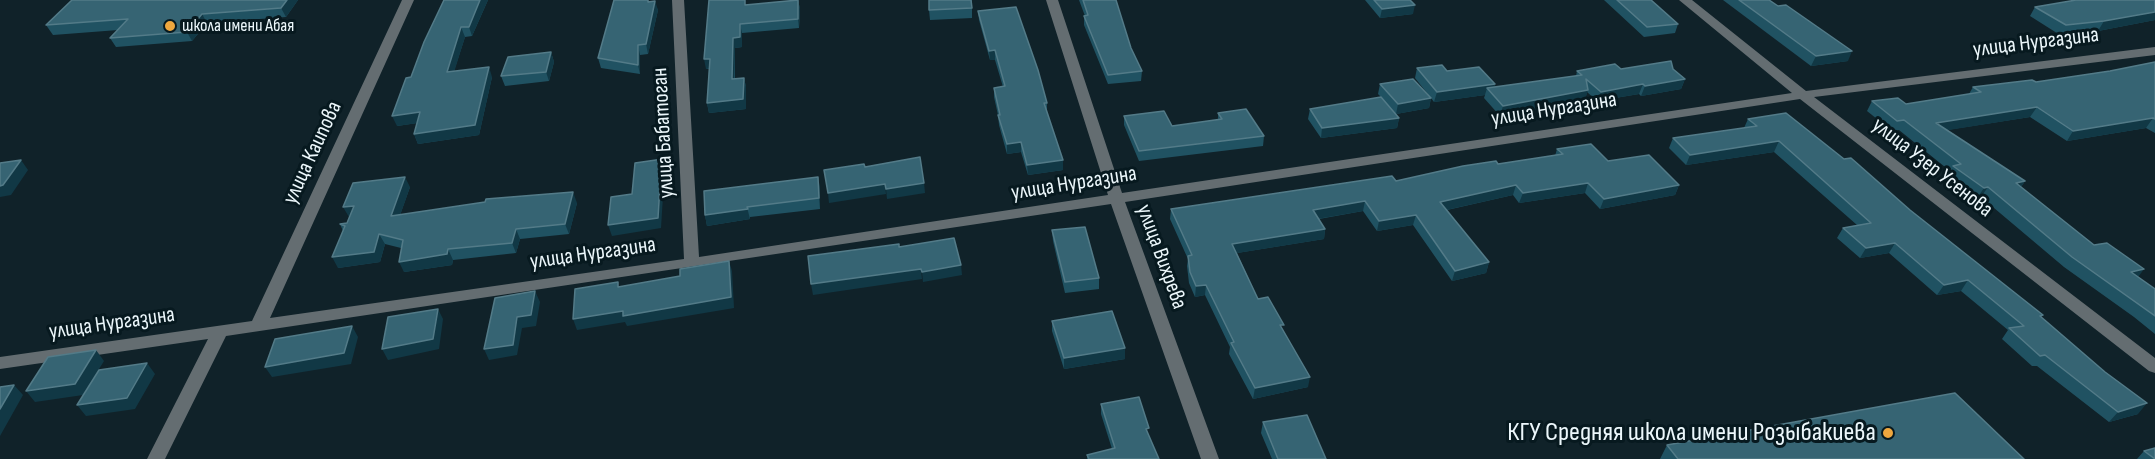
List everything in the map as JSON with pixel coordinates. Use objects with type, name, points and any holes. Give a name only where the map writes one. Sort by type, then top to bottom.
[{"type":"street","name":"улица Каипова","points":[[259,324],[408,0]]},
{"type":"street","name":"улица Бабатоган","points":[[678,0],[692,263]]},
{"type":"street","name":"улица Вихрева","points":[[1052,0],[1117,200],[1210,459]]},
{"type":"street","name":"улица Узер Усенова","points":[[1685,0],[1803,95],[2155,367]]},
{"type":"street","name":"улица Нургазина","points":[[0,363],[1117,200],[1803,95],[2155,51]]},
{"type":"street","points":[[156,459],[220,331]]},
{"type":"building","name":"школа имени Абая","points":[[72,0],[287,0],[281,8],[202,14],[187,32],[110,38],[128,19],[46,25]]},
{"type":"building","points":[[444,0],[480,0],[469,27],[461,27],[447,72],[489,67],[475,125],[414,134],[420,112],[392,116],[406,78],[411,77],[424,42]]},
{"type":"building","points":[[614,0],[655,1],[646,44],[638,45],[638,65],[598,58]]},
{"type":"building","points":[[709,0],[745,0],[745,5],[798,0],[798,19],[740,24],[740,37],[733,38],[732,79],[744,78],[743,99],[707,103],[710,59],[704,59]]},
{"type":"building","points":[[929,0],[971,0],[972,8],[929,10]]},
{"type":"building","points":[[1083,0],[1116,0],[1131,48],[1142,71],[1108,75],[1084,16],[1088,15]]},
{"type":"building","points":[[1374,0],[1410,0],[1415,5],[1382,9]]},
{"type":"building","points":[[1617,0],[1651,0],[1678,24],[1647,27]]},
{"type":"building","points":[[1739,0],[1769,0],[1778,6],[1786,5],[1852,51],[1816,56]]},
{"type":"building","points":[[2076,0],[2155,0],[2155,12],[2066,25],[2035,7]]},
{"type":"building","points":[[1016,7],[1038,70],[1047,103],[1044,103],[1063,160],[1027,165],[1021,142],[1007,144],[998,115],[1000,115],[994,88],[1005,86],[995,50],[989,51],[978,11]]},
{"type":"building","points":[[551,52],[546,72],[501,76],[508,57]]},
{"type":"building","points":[[1671,61],[1673,69],[1685,79],[1601,92],[1586,79],[1588,90],[1503,106],[1487,88],[1582,75],[1577,71],[1615,64],[1621,69]]},
{"type":"building","points":[[2155,62],[2155,119],[2073,131],[2037,107],[1936,123],[2025,181],[2016,183],[2094,245],[2107,243],[2144,269],[2131,272],[2155,289],[2155,316],[2072,257],[1988,187],[1984,188],[1953,166],[1961,164],[1904,120],[1897,121],[1872,101],[1898,98],[1906,104],[1981,92],[1973,87],[2032,80],[2036,82]]},
{"type":"building","points":[[1442,65],[1447,71],[1479,67],[1495,84],[1437,92],[1417,68]]},
{"type":"building","points":[[1413,79],[1431,98],[1398,104],[1380,84]]},
{"type":"building","points":[[1381,97],[1399,118],[1322,128],[1310,109]]},
{"type":"building","points":[[1246,109],[1264,136],[1139,151],[1124,116],[1164,111],[1172,126],[1222,119],[1218,113]]},
{"type":"building","points":[[1786,113],[1844,159],[1851,158],[1910,210],[2043,315],[2040,316],[2105,372],[2147,403],[2118,412],[2045,355],[2040,356],[2009,328],[2024,326],[1968,280],[1944,285],[1895,243],[1866,248],[1843,228],[1871,223],[1779,141],[1690,155],[1673,138],[1757,126],[1748,119]]},
{"type":"building","points":[[1591,144],[1608,161],[1649,155],[1679,185],[1604,199],[1588,183],[1523,193],[1516,185],[1440,202],[1489,262],[1455,271],[1416,215],[1379,221],[1365,201],[1313,210],[1325,229],[1232,244],[1258,299],[1268,297],[1284,325],[1280,325],[1310,377],[1255,388],[1231,343],[1234,342],[1206,285],[1196,286],[1190,272],[1188,256],[1192,255],[1171,209],[1392,176],[1396,181],[1463,166],[1496,161],[1498,164],[1563,154],[1557,149]]},
{"type":"building","points":[[920,157],[924,183],[886,189],[885,184],[828,193],[824,170],[864,164],[865,167]]},
{"type":"building","points":[[670,158],[669,184],[660,185],[658,218],[608,225],[611,197],[632,194],[635,163]]},
{"type":"building","points":[[21,160],[3,185],[0,186],[0,163]]},
{"type":"building","points":[[405,177],[391,216],[485,202],[486,199],[573,192],[565,224],[516,229],[512,243],[448,249],[447,254],[399,262],[403,240],[379,234],[374,252],[332,257],[345,226],[340,224],[347,223],[354,206],[343,207],[353,183]]},
{"type":"building","points":[[818,177],[819,198],[705,215],[704,191]]},
{"type":"building","points":[[1085,227],[1099,278],[1065,282],[1052,230]]},
{"type":"building","points":[[954,238],[961,265],[922,272],[921,269],[811,284],[808,256],[899,244],[899,247]]},
{"type":"building","points":[[729,261],[731,297],[623,316],[623,311],[573,319],[575,289],[618,282],[618,287],[680,276],[680,269]]},
{"type":"building","points":[[535,291],[531,315],[517,317],[513,345],[484,349],[495,298]]},
{"type":"building","points":[[438,309],[433,339],[382,349],[388,317]]},
{"type":"building","points":[[1112,311],[1125,348],[1064,358],[1052,321]]},
{"type":"building","points":[[352,326],[344,353],[265,367],[275,339]]},
{"type":"building","points":[[96,350],[75,384],[26,391],[48,357]]},
{"type":"building","points":[[147,363],[127,398],[77,405],[99,370]]},
{"type":"building","points":[[14,385],[0,409],[0,387]]},
{"type":"building","name":"КГУ Средняя школа имени Розыбакиева","points":[[1955,393],[2024,459],[1678,459],[1667,445]]},
{"type":"building","points":[[1139,397],[1149,428],[1146,429],[1159,459],[1089,459],[1087,455],[1115,448],[1101,404]]},
{"type":"building","points":[[1307,415],[1326,459],[1278,459],[1263,422]]},
{"type":"building","points":[[2155,448],[2155,459],[2144,451]]},
{"type":"place","name":"школа имени Абая","points":[[170,26]]},
{"type":"place","name":"КГУ Средняя школа имени Розыбакиева","points":[[1888,433]]}]
